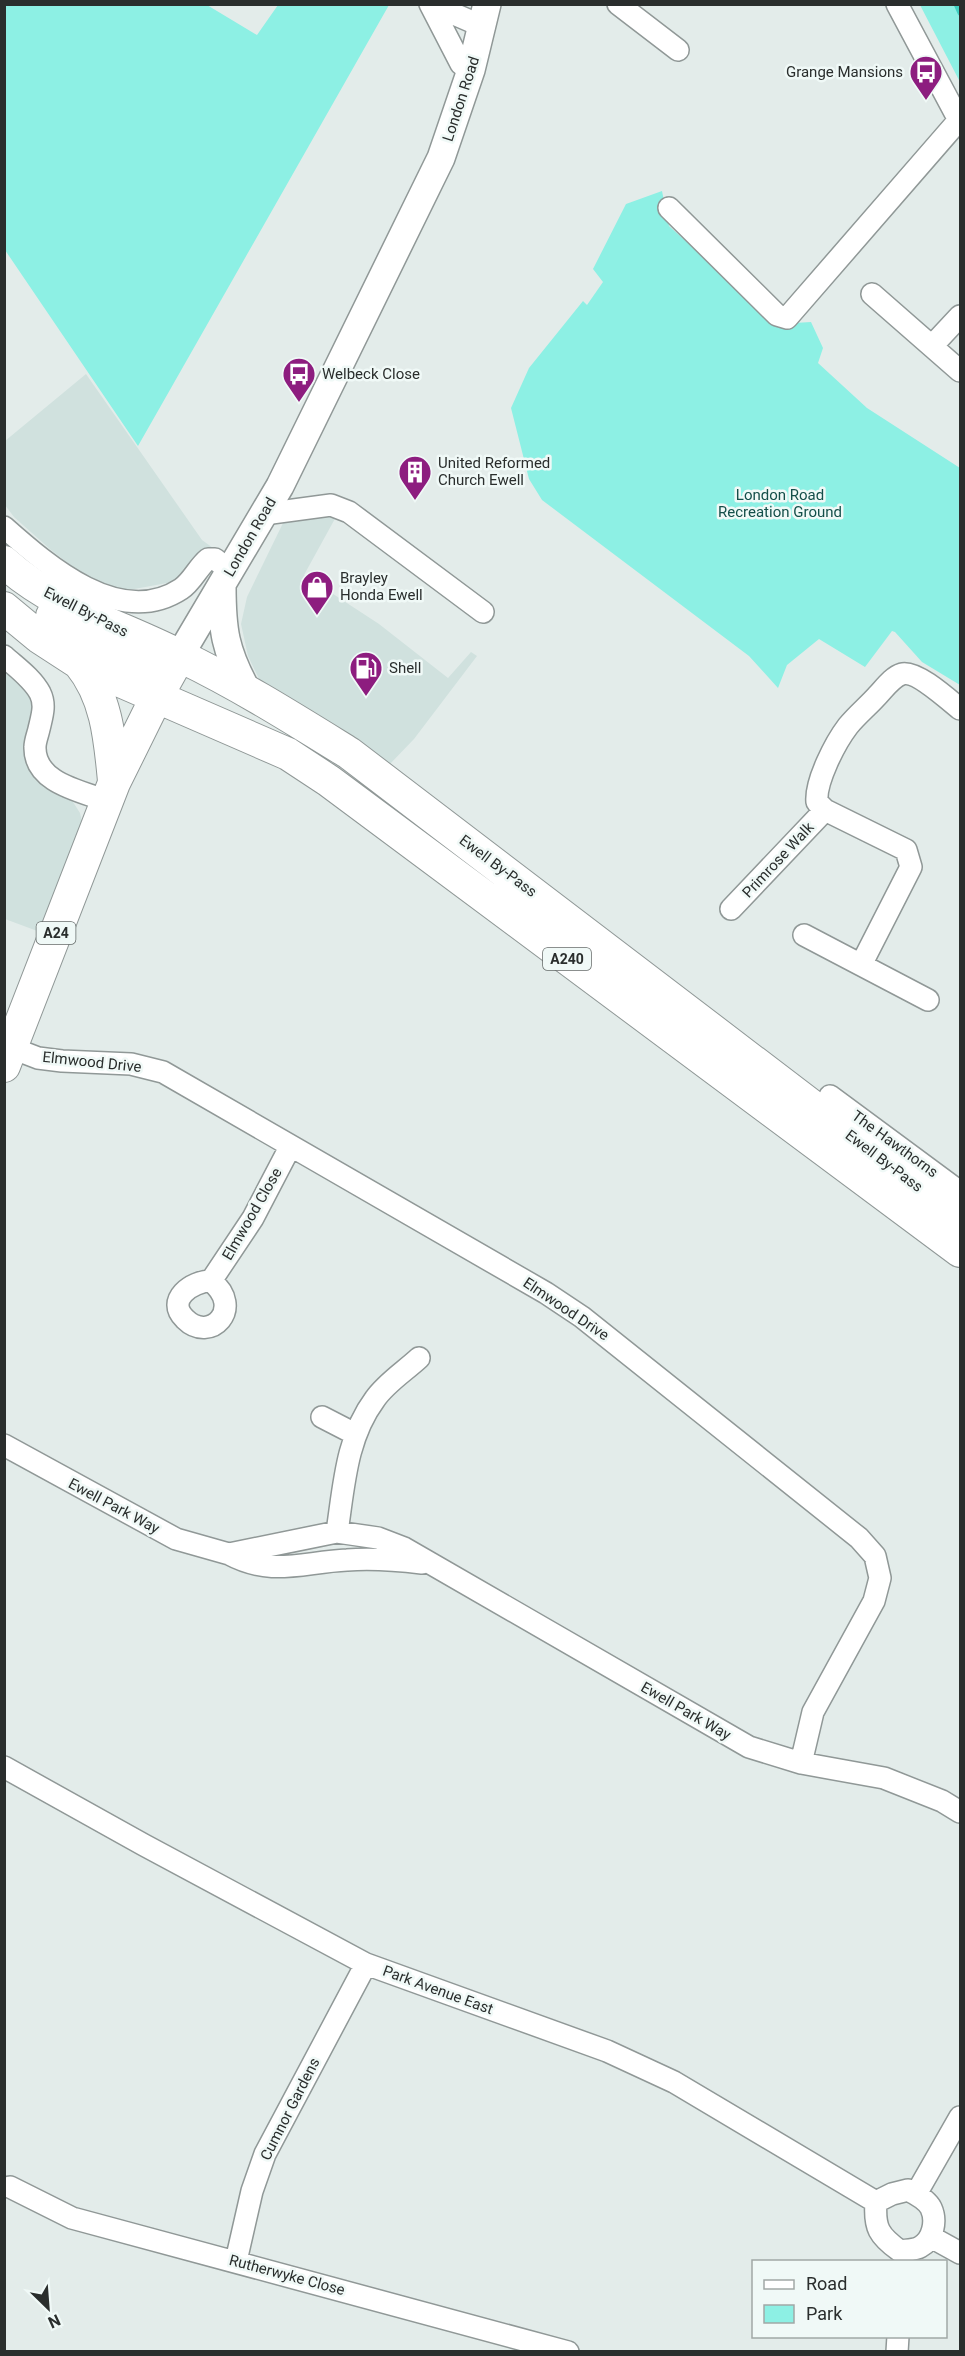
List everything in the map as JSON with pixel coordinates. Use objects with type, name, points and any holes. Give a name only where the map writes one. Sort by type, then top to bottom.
[{"type":"highway","name":"Ewell By-Pass","points":[[6,564],[71,608],[180,655],[246,689],[349,753],[960,1219]]},
{"type":"highway","points":[[6,564],[53,617],[91,641],[153,671],[156,677],[156,698]]},
{"type":"highway","name":"Ewell By-Pass","points":[[4,608],[39,637],[79,663],[156,698],[214,720],[285,753],[329,781],[960,1251]]},
{"type":"highway","points":[[180,655],[181,671],[192,684],[259,722],[285,753]]},
{"type":"highway","name":"London Road","points":[[8,1057],[110,792],[156,698],[180,655]]},
{"type":"highway","points":[[79,663],[94,684],[102,704],[110,738],[110,792]]},
{"type":"main road","name":"London Road","points":[[180,655],[280,486],[441,158],[471,70],[486,16]]},
{"type":"main road","points":[[226,579],[225,642],[246,689]]},
{"type":"street","points":[[430,4],[486,16]]},
{"type":"street","points":[[430,4],[461,64],[471,70]]},
{"type":"street","points":[[618,4],[678,50]]},
{"type":"street","points":[[669,208],[777,315],[786,318],[960,121],[897,4]]},
{"type":"street","points":[[872,294],[960,371]]},
{"type":"street","points":[[932,346],[960,316]]},
{"type":"street","points":[[264,514],[331,505],[349,512],[483,612]]},
{"type":"street","points":[[4,527],[64,576],[104,597],[149,601],[169,596],[183,588],[208,559],[215,559],[226,579]]},
{"type":"street","points":[[4,656],[32,681],[40,693],[44,709],[34,746],[42,770],[60,784],[110,792]]},
{"type":"street","name":"Primrose Walk","points":[[862,963],[911,867],[906,850],[825,810],[817,802],[816,791],[837,743],[848,726],[890,683],[902,674],[912,675],[925,682],[960,709]]},
{"type":"street","name":"Primrose Walk","points":[[732,909],[825,810]]},
{"type":"street","points":[[804,935],[862,963],[928,1000]]},
{"type":"street","name":"Elmwood Drive","points":[[8,1057],[131,1064],[164,1072],[290,1147],[546,1293],[582,1317],[860,1538],[875,1556],[880,1578],[874,1601],[813,1712],[801,1763]]},
{"type":"street","name":"The Hawthorns","points":[[830,1096],[960,1192]]},
{"type":"street","name":"Elmwood Close","points":[[211,1281],[253,1218],[290,1147]]},
{"type":"street","points":[[337,1532],[348,1460],[357,1425],[376,1397],[419,1358]]},
{"type":"street","points":[[322,1417],[355,1434]]},
{"type":"street","name":"Ewell Park Way","points":[[4,1445],[176,1539],[229,1554],[248,1564],[281,1568],[344,1560],[377,1559],[431,1563]]},
{"type":"street","name":"Ewell Park Way","points":[[229,1554],[337,1532],[378,1538],[404,1548],[431,1563],[749,1747],[801,1763],[884,1778],[960,1812]]},
{"type":"street","name":"Park Avenue East","points":[[4,1767],[366,1964],[607,2051],[674,2082],[876,2202]]},
{"type":"street","name":"Cumnor Gardens","points":[[236,2261],[252,2191],[265,2154],[366,1964]]},
{"type":"street","points":[[916,2194],[960,2117]]},
{"type":"street","name":"Rutherwyke Close","points":[[10,2187],[72,2218],[568,2352]]},
{"type":"street","points":[[908,2190],[916,2194],[930,2206],[934,2221],[931,2237],[919,2248],[900,2256],[879,2232],[875,2217],[876,2202],[892,2194],[908,2190]]},
{"type":"street","points":[[931,2237],[960,2253]]},
{"type":"shaded area","points":[[86,374],[202,540],[213,548],[186,576],[167,583],[129,590],[109,587],[78,571],[51,550],[14,517],[5,505],[5,441]]},
{"type":"shaded area","points":[[337,515],[304,575],[379,624],[448,678],[471,652],[477,656],[414,739],[389,765],[260,681],[248,656],[241,624],[247,597],[284,521]]},
{"type":"shaded area","points":[[4,667],[30,693],[34,710],[25,747],[73,802],[80,813],[82,822],[81,830],[40,932],[5,919]]},
{"type":"green space","points":[[4,5],[207,5],[257,35],[278,5],[389,5],[138,446],[5,250]]},
{"type":"green space","points":[[920,5],[960,5],[960,82]]},
{"type":"green space","name":"London Road Recreation Ground","points":[[662,191],[669,226],[778,324],[811,322],[823,348],[818,363],[867,408],[960,468],[960,685],[922,662],[892,631],[865,667],[819,639],[787,665],[778,688],[749,656],[542,500],[529,479],[511,408],[529,368],[583,301],[587,305],[603,282],[593,269],[626,204]]},
{"type":"waterway","points":[[956,4],[960,13]]},
{"type":"place","name":"Grange Mansions","points":[[926,101]]},
{"type":"place","name":"Welbeck Close","points":[[299,403]]},
{"type":"place","name":"United Reformed Church Ewell","points":[[415,501]]},
{"type":"place","name":"Brayley Honda Ewell","points":[[317,616]]},
{"type":"place","name":"Shell","points":[[366,697]]}]
